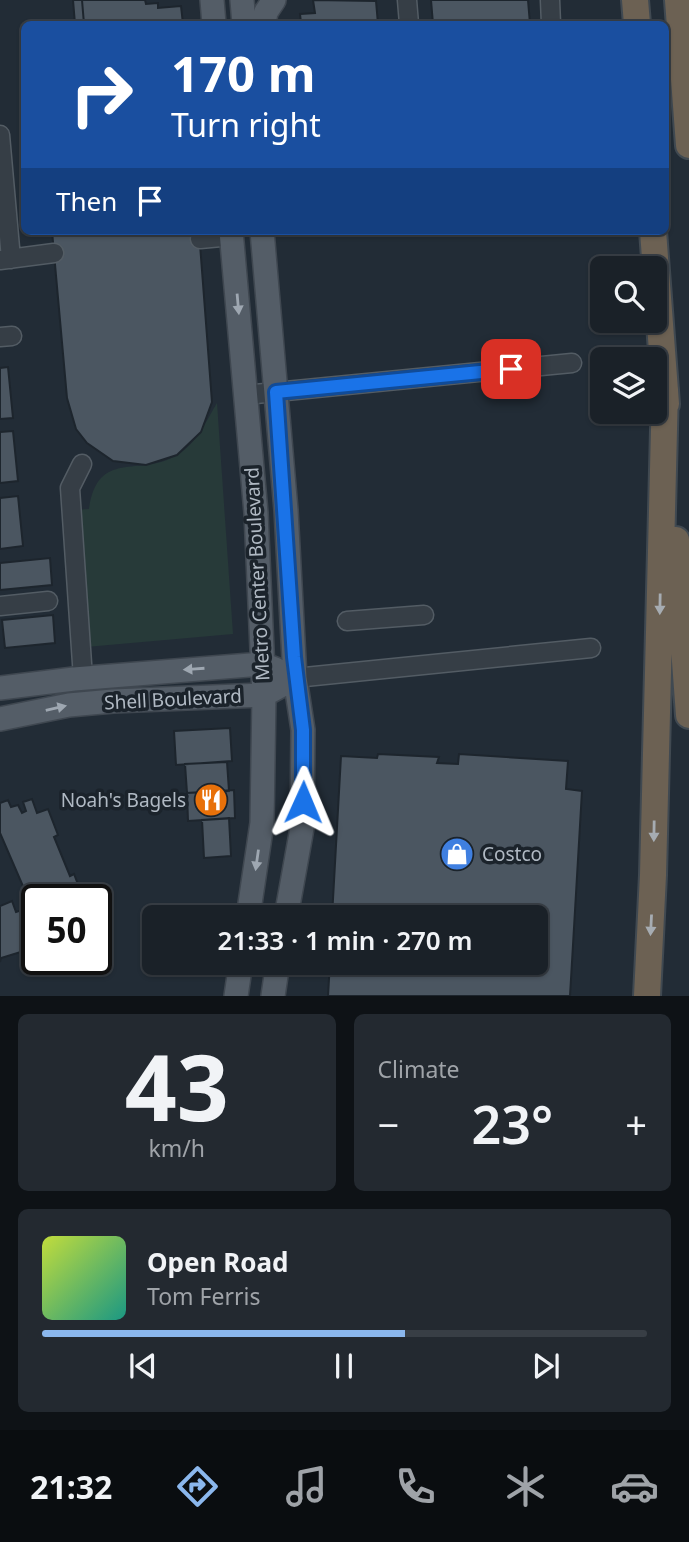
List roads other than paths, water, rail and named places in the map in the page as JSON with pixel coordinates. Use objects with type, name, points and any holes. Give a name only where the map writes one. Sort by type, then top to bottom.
[{"type":"highway","points":[[635,0],[637,21]]},
{"type":"highway","points":[[678,0],[689,145]]},
{"type":"highway","points":[[653,235],[662,347]]},
{"type":"highway","points":[[667,415],[689,715]]},
{"type":"highway","points":[[647,996],[653,875],[664,424]]},
{"type":"main road","points":[[212,0],[214,21]]},
{"type":"main road","points":[[242,0],[244,21]]},
{"type":"main road","points":[[264,21],[266,12],[274,0]]},
{"type":"main road","name":"Metro Center Boulevard","points":[[232,235],[256,513],[264,695],[262,823],[250,905]]},
{"type":"main road","name":"Metro Center Boulevard","points":[[262,235],[295,678],[303,730],[302,828],[288,905]]},
{"type":"main road","name":"Shell Boulevard","points":[[0,688],[83,678],[262,664],[295,678]]},
{"type":"main road","name":"Shell Boulevard","points":[[0,719],[69,705],[113,701],[264,695],[295,678]]},
{"type":"main road","points":[[236,996],[239,975]]},
{"type":"main road","points":[[273,996],[276,975]]},
{"type":"lane","points":[[407,0],[409,21]]},
{"type":"lane","points":[[550,0],[551,21]]},
{"type":"lane","points":[[0,135],[5,259],[54,253]]},
{"type":"lane","points":[[200,239],[226,235]]},
{"type":"lane","points":[[246,395],[572,363]]},
{"type":"lane","points":[[82,464],[70,488],[83,678]]},
{"type":"lane","points":[[0,606],[48,601]]},
{"type":"lane","points":[[347,621],[424,615]]},
{"type":"lane","points":[[295,678],[591,648]]},
{"type":"place","name":"Noah's Bagels","points":[[211,800]]},
{"type":"place","name":"Costco","points":[[457,854]]}]
